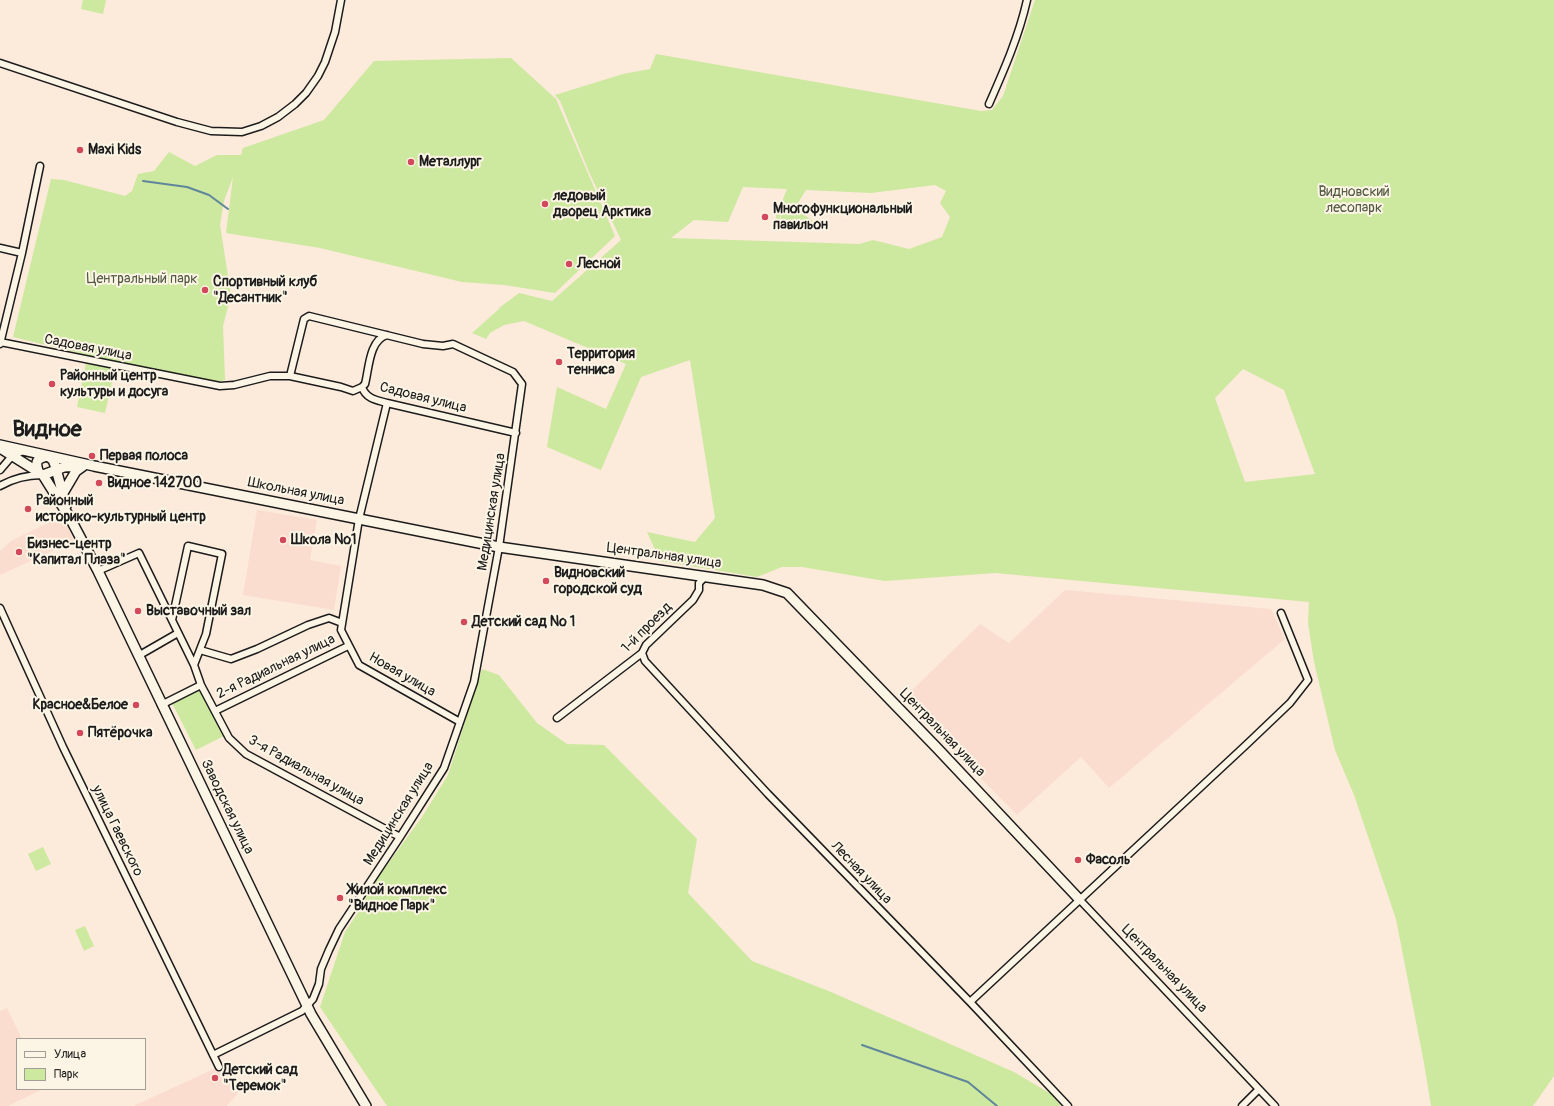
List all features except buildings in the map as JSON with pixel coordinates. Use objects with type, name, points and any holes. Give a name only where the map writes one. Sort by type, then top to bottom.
[{"type":"street","points":[[0,63],[177,122],[211,131],[242,132],[261,126],[278,117],[295,104],[318,76],[325,62],[335,32],[341,0]]},
{"type":"street","points":[[989,104],[1013,48],[1027,0]]},
{"type":"street","points":[[0,343],[22,253],[40,166]]},
{"type":"street","points":[[0,248],[22,253]]},
{"type":"street","points":[[290,376],[304,319],[309,316],[388,335]]},
{"type":"street","points":[[362,387],[365,384],[372,352],[376,342],[382,337],[388,335]]},
{"type":"street","name":"Медицинская улица","points":[[308,1006],[320,984],[321,969],[328,950],[339,929],[444,768],[474,682],[499,546],[522,384],[513,372],[453,344],[443,346],[423,344],[388,335]]},
{"type":"street","name":"Садовая улица","points":[[0,343],[220,386],[234,385],[270,376],[290,376],[353,391],[362,387],[367,397],[387,403],[516,433]]},
{"type":"street","name":"Новая улица","points":[[387,403],[359,519],[341,630],[359,665],[460,722]]},
{"type":"street","points":[[0,445],[86,465]]},
{"type":"street","points":[[0,448],[41,473]]},
{"type":"street","points":[[0,470],[12,456],[25,450]]},
{"type":"street","points":[[48,456],[53,460],[69,517],[36,465],[38,460],[42,457],[48,456]]},
{"type":"street","points":[[0,486],[12,479],[27,475],[56,470],[64,467],[86,465]]},
{"type":"street","points":[[63,493],[76,471],[86,465]]},
{"type":"street","name":"Школьная улица","points":[[86,465],[499,546]]},
{"type":"street","name":"Заводская улица","points":[[69,517],[98,571],[161,705],[308,1006],[366,1106]]},
{"type":"street","points":[[172,620],[188,546],[222,554],[206,634],[194,665]]},
{"type":"street","name":"Центральная улица","points":[[499,546],[763,585],[787,593],[937,748],[1275,1106]]},
{"type":"street","name":"3-я Радиальная улица","points":[[98,571],[139,553],[194,665],[201,685],[229,738],[246,754],[400,837]]},
{"type":"street","name":"1-й проезд","points":[[557,718],[642,654],[646,645],[693,600],[700,590],[699,583],[705,577]]},
{"type":"street","name":"улица Гаевского","points":[[0,608],[1,615],[218,1067]]},
{"type":"street","points":[[970,1002],[1290,703],[1308,680],[1281,613]]},
{"type":"street","points":[[200,650],[232,659],[308,625],[329,618],[342,623]]},
{"type":"street","points":[[138,656],[178,633]]},
{"type":"street","name":"2-я Радиальная улица","points":[[215,710],[348,646]]},
{"type":"street","name":"Лесная улица","points":[[642,654],[646,661],[768,794],[970,1002],[1068,1106]]},
{"type":"street","points":[[161,705],[201,685]]},
{"type":"street","points":[[213,1055],[302,1011],[308,1006]]},
{"type":"street","points":[[1242,1106],[1259,1089]]},
{"type":"shaded area","name":"Школа №1","points":[[257,510],[317,520],[310,560],[341,566],[334,610],[243,595]]},
{"type":"shaded area","points":[[62,516],[74,541],[0,575],[0,551],[11,541]]},
{"type":"shaded area","points":[[1065,590],[1271,609],[1285,639],[1109,788],[1081,757],[1017,815],[903,699],[980,624],[1009,643]]},
{"type":"shaded area","points":[[7,1008],[22,1038],[16,1038],[16,1090],[41,1090],[8,1106],[0,1106],[0,1011]]},
{"type":"shaded area","name":"Детский сад \"Теремок\"","points":[[227,1063],[242,1088],[227,1106],[133,1106]]},
{"type":"green space","points":[[83,0],[106,0],[103,14],[81,9]]},
{"type":"green space","name":"Видновский лесопарк","points":[[1035,0],[1554,0],[1554,1076],[1533,1106],[1431,1106],[1396,919],[1354,795],[1335,750],[1314,662],[1308,623],[1309,602],[995,573],[885,581],[802,567],[782,567],[757,577],[660,561],[647,532],[695,542],[715,518],[690,360],[641,377],[601,470],[547,447],[557,387],[606,409],[626,364],[524,321],[504,325],[490,333],[486,339],[472,333],[499,308],[519,293],[552,301],[621,240],[589,172],[560,101],[555,95],[623,74],[650,69],[656,54],[981,111],[992,110],[1003,96]],"holes":[[[935,185],[946,191],[940,203],[950,217],[942,237],[909,249],[873,240],[859,244],[671,238],[694,220],[728,222],[743,187],[787,189],[780,207],[776,206],[776,227],[780,227],[780,210],[782,229],[803,230],[813,221],[795,208],[806,190],[871,193]],[[1243,369],[1284,390],[1315,474],[1245,482],[1215,398]]]},
{"type":"green space","name":"Металлург","points":[[511,58],[556,99],[615,236],[555,293],[504,285],[462,282],[320,248],[226,233],[233,177],[224,201],[220,225],[231,295],[223,326],[225,380],[217,382],[91,356],[13,337],[51,179],[64,180],[125,196],[132,191],[138,174],[154,171],[169,152],[195,166],[217,155],[241,155],[243,148],[324,120],[374,61]]},
{"type":"green space","points":[[86,363],[115,369],[105,413],[77,407]]},
{"type":"green space","points":[[482,669],[499,675],[537,723],[567,744],[604,745],[697,839],[688,893],[752,961],[831,992],[1014,1072],[1051,1094],[1061,1106],[387,1106],[320,1007],[345,932],[359,911],[373,884],[422,817],[448,775]]},
{"type":"green space","points":[[200,689],[224,736],[196,750],[172,703]]},
{"type":"green space","points":[[43,847],[51,864],[36,871],[28,854]]},
{"type":"green space","points":[[85,926],[94,946],[84,951],[75,930]]},
{"type":"waterway","points":[[143,181],[187,187],[209,195],[228,209]]},
{"type":"waterway","points":[[862,1045],[968,1082],[997,1106]]},
{"type":"place","name":"Maxi Kids","points":[[80,150]]},
{"type":"place","name":"Металлург","points":[[411,162]]},
{"type":"place","name":"ледовый дворец Арктика","points":[[545,204]]},
{"type":"place","name":"Многофункциональный павильон","points":[[765,217]]},
{"type":"place","name":"Лесной","points":[[569,264]]},
{"type":"place","name":"Спортивный клуб \"Десантник\"","points":[[205,290]]},
{"type":"place","name":"Территория тенниса","points":[[559,362]]},
{"type":"place","name":"Районный центр культуры и досуга","points":[[52,384]]},
{"type":"place","name":"Первая полоса","points":[[92,456]]},
{"type":"place","name":"Видное 142700","points":[[99,483]]},
{"type":"place","name":"Районный историко-культурный центр","points":[[28,509]]},
{"type":"place","name":"Школа №1","points":[[283,540]]},
{"type":"place","name":"Бизнес-центр \"Капитал Плаза\"","points":[[19,552]]},
{"type":"place","name":"Видновский городской суд","points":[[546,581]]},
{"type":"place","name":"Выставочный зал","points":[[138,611]]},
{"type":"place","name":"Детский сад № 1","points":[[464,622]]},
{"type":"place","name":"Красное&Белое","points":[[136,705]]},
{"type":"place","name":"Пятёрочка","points":[[80,733]]},
{"type":"place","name":"Фасоль","points":[[1078,860]]},
{"type":"place","name":"Жилой комплекс \"Видное Парк\"","points":[[340,898]]},
{"type":"place","name":"Детский сад \"Теремок\"","points":[[215,1078]]},
{"type":"district","name":"Видное","points":[[47,430]]},
{"type":"park label","name":"Центральный парк","points":[[142,279]]}]
